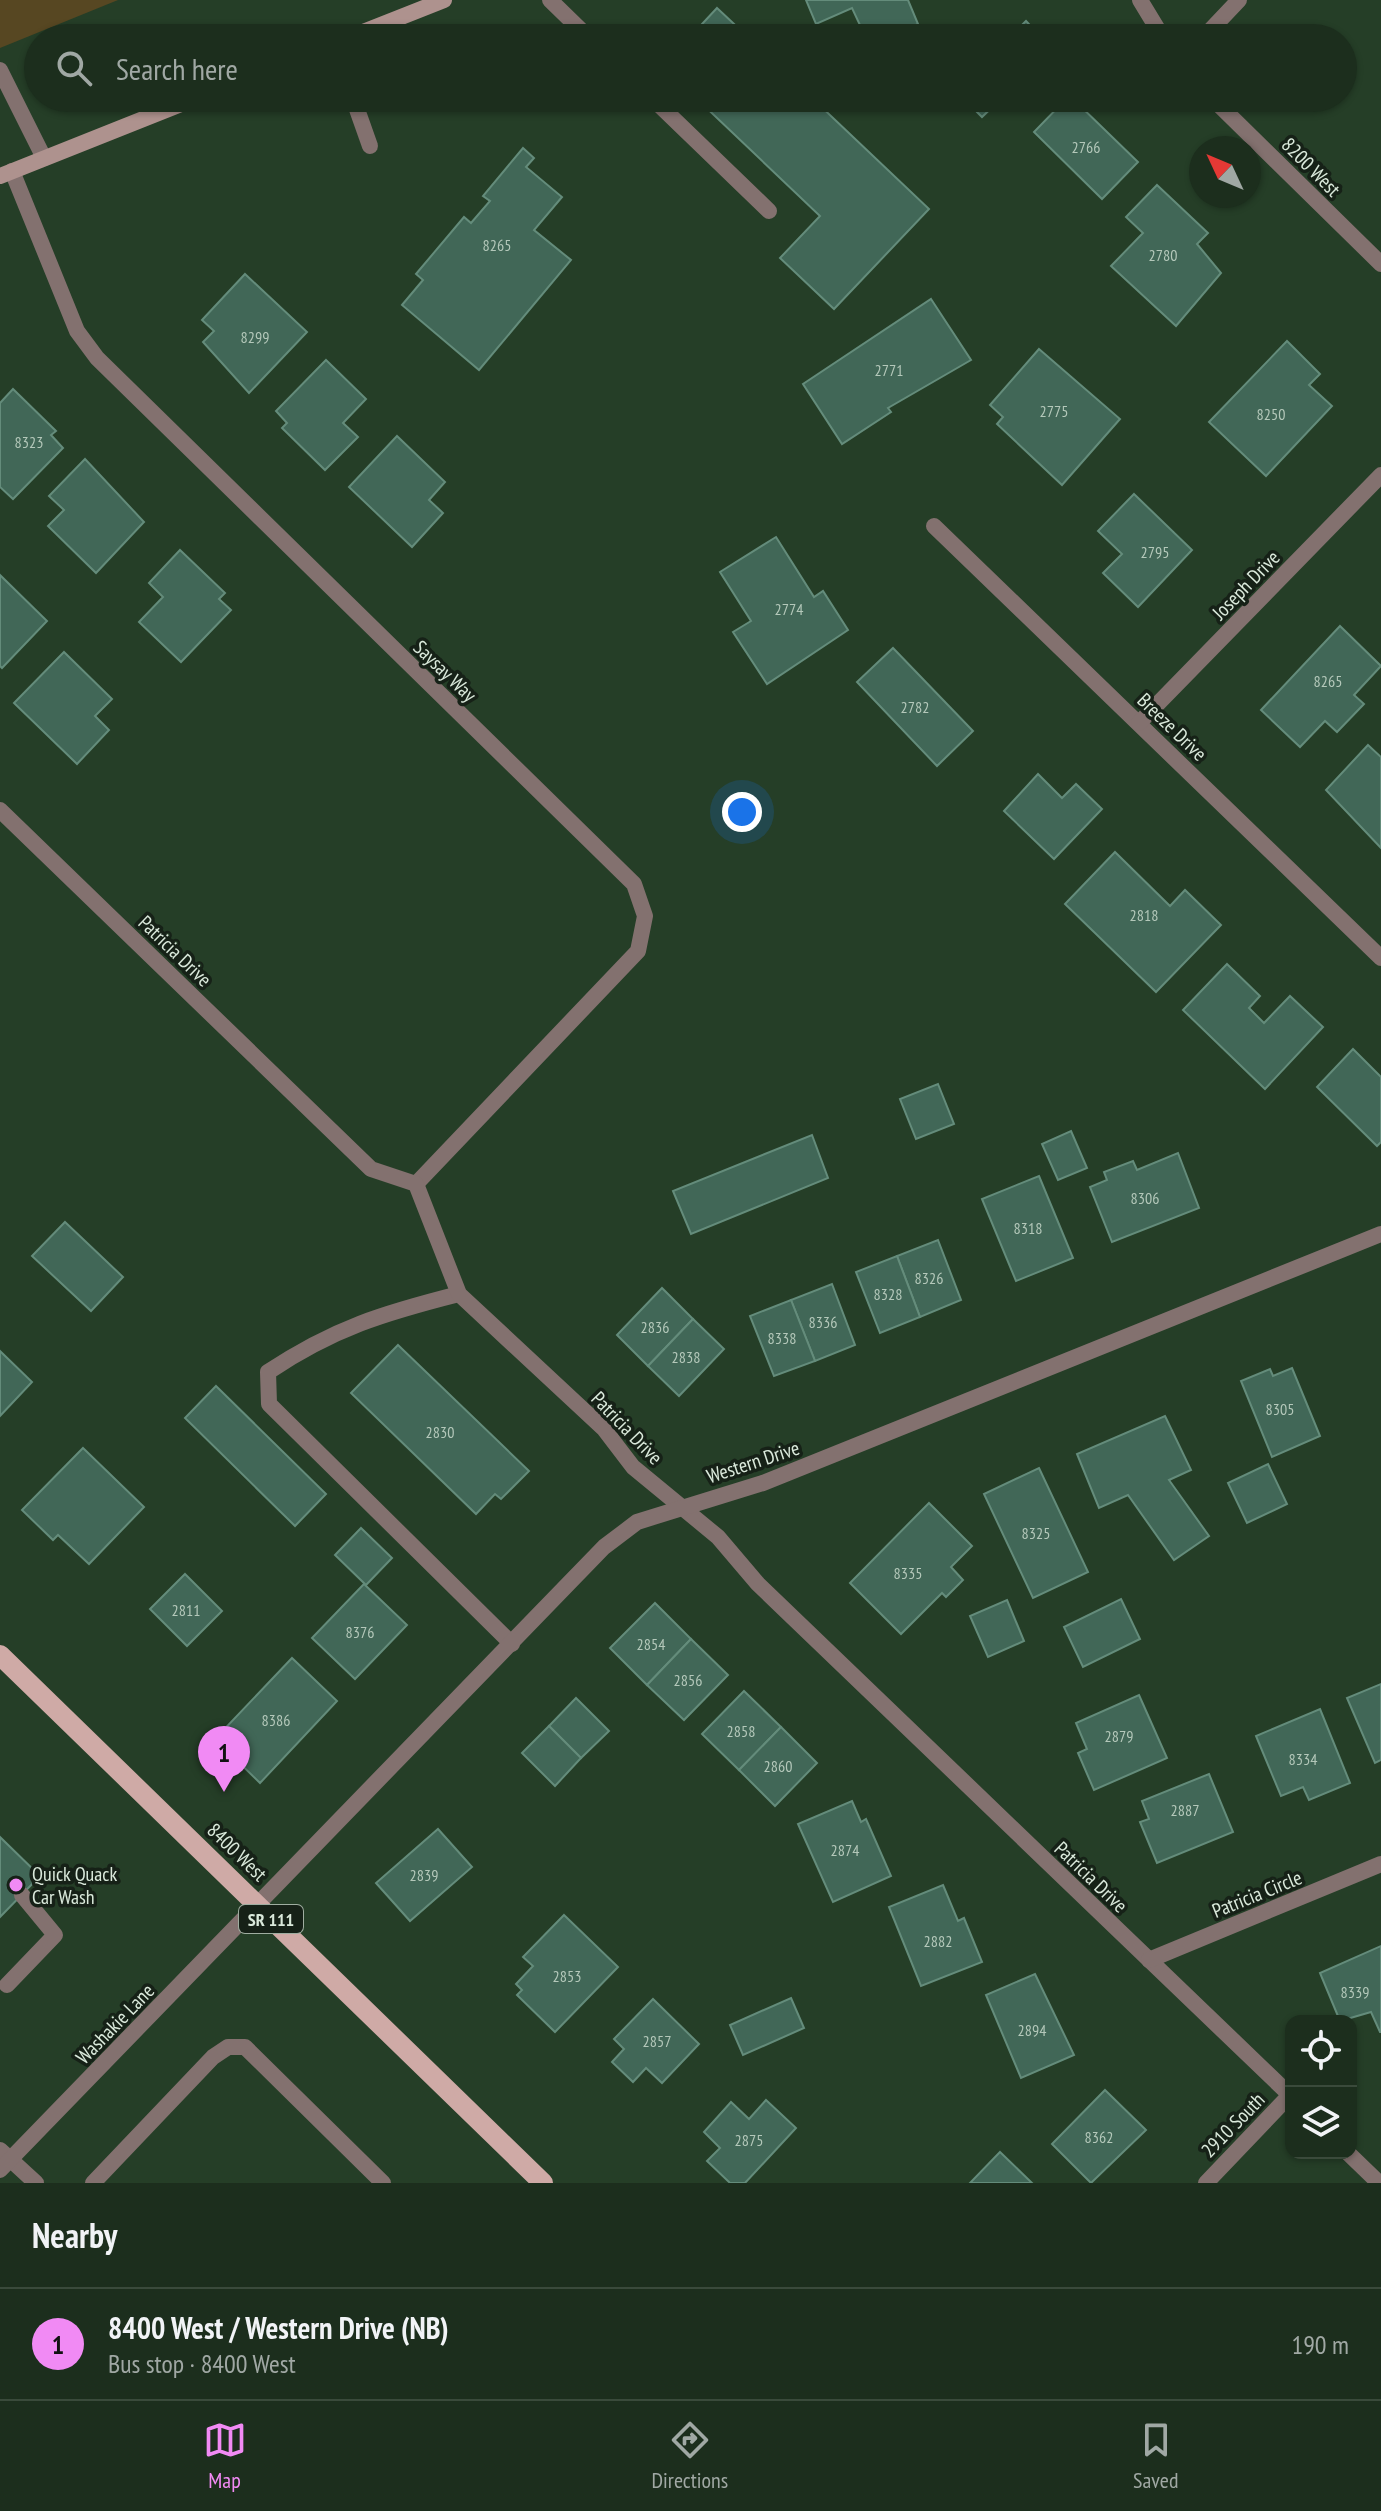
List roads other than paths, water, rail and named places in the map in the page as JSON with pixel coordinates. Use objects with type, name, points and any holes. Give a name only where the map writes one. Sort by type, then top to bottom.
[{"type":"main road","name":"8400 West","points":[[0,1655],[543,2183]]},
{"type":"street","points":[[383,24],[444,0]]},
{"type":"street","points":[[550,0],[575,24]]},
{"type":"street","points":[[1140,0],[1155,24]]},
{"type":"street","points":[[1216,24],[1239,0]]},
{"type":"street","points":[[0,70],[44,158]]},
{"type":"street","points":[[6,173],[161,112]]},
{"type":"street","points":[[358,112],[370,146]]},
{"type":"street","points":[[666,112],[769,211]]},
{"type":"street","name":"8200 West","points":[[1226,112],[1381,264]]},
{"type":"street","name":"Saysay Way","points":[[6,173],[77,331],[97,358],[634,884],[645,916],[638,951],[416,1184]]},
{"type":"street","name":"Joseph Drive","points":[[1139,723],[1381,475]]},
{"type":"street","name":"Breeze Drive","points":[[934,526],[1381,958]]},
{"type":"street","name":"Patricia Drive","points":[[0,810],[371,1169],[416,1184],[459,1294],[604,1429],[633,1467],[718,1537],[758,1584],[1285,2091]]},
{"type":"street","name":"Western Drive","points":[[258,1906],[604,1547],[637,1522],[680,1506],[763,1483],[1381,1234]]},
{"type":"street","points":[[459,1294],[351,1325],[299,1352],[268,1372],[269,1404],[512,1644]]},
{"type":"street","name":"Patricia Circle","points":[[1149,1960],[1381,1864]]},
{"type":"street","points":[[7,1985],[55,1935],[22,1895]]},
{"type":"street","name":"Washakie Lane","points":[[4,2159],[258,1906]]},
{"type":"street","points":[[93,2183],[213,2057],[228,2047],[245,2047],[383,2183]]},
{"type":"street","name":"2910 South","points":[[1206,2183],[1285,2101]]},
{"type":"street","points":[[4,2159],[36,2183]]},
{"type":"street","points":[[1354,2159],[1379,2183]]},
{"type":"place","name":"8400 West / Western Drive (NB)","points":[[224,1792]]},
{"type":"place","name":"Quick Quack Car Wash","points":[[16,1885]]}]
